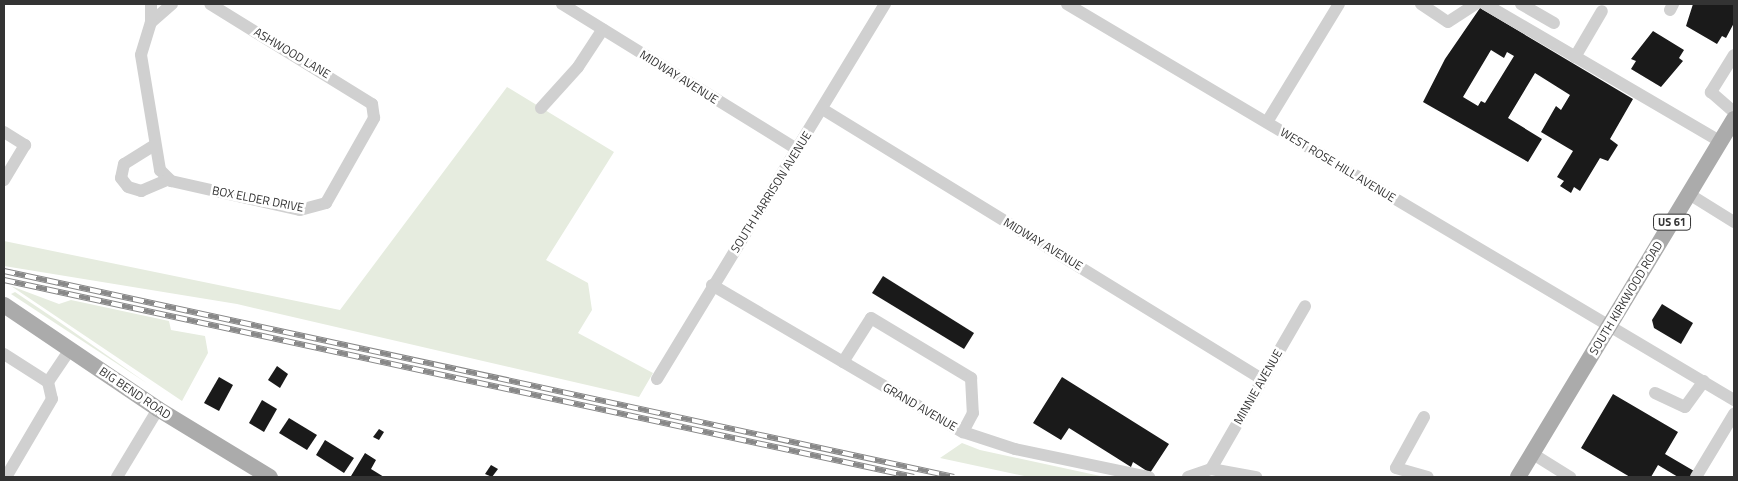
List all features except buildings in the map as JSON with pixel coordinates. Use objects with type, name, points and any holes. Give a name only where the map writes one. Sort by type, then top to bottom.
[{"type":"main road","name":"SOUTH KIRKWOOD ROAD","points":[[1519,477],[1734,119]]},
{"type":"main road","name":"BIG BEND ROAD","points":[[4,305],[158,409],[270,477]]},
{"type":"street","points":[[150,4],[151,22],[141,55],[152,104],[153,146],[160,170],[169,179],[141,191],[128,187],[121,178],[124,164],[153,146]]},
{"type":"street","points":[[151,22],[172,4]]},
{"type":"street","name":"ASHWOOD LANE","points":[[210,4],[372,104]]},
{"type":"street","name":"MIDWAY AVENUE","points":[[562,4],[797,150]]},
{"type":"street","name":"SOUTH HARRISON AVENUE","points":[[656,379],[712,285],[824,110],[885,4]]},
{"type":"street","name":"WEST ROSE HILL AVENUE","points":[[1067,4],[1734,400]]},
{"type":"street","points":[[1267,122],[1339,4]]},
{"type":"street","points":[[1421,4],[1448,22],[1476,4]]},
{"type":"street","points":[[1485,4],[1721,142]]},
{"type":"street","points":[[1521,4],[1554,23]]},
{"type":"street","points":[[1575,57],[1602,11]]},
{"type":"street","points":[[1532,32],[1541,16]]},
{"type":"street","points":[[541,108],[578,67],[603,29]]},
{"type":"street","points":[[1734,55],[1711,92],[1734,112]]},
{"type":"street","name":"BOX ELDER DRIVE","points":[[169,179],[313,210],[326,203],[366,134],[374,118],[372,104]]},
{"type":"street","name":"MIDWAY AVENUE","points":[[824,110],[1262,379]]},
{"type":"street","points":[[4,132],[25,145],[4,180]]},
{"type":"street","points":[[1689,194],[1734,222]]},
{"type":"street","name":"GRAND AVENUE","points":[[712,285],[963,432],[1016,449],[1149,477]]},
{"type":"street","name":"MINNIE AVENUE","points":[[1210,468],[1305,306]]},
{"type":"street","points":[[843,362],[871,318],[972,378],[973,413],[963,432]]},
{"type":"street","points":[[48,382],[70,349]]},
{"type":"street","points":[[4,354],[48,382],[52,399],[6,477]]},
{"type":"street","points":[[1655,393],[1686,407],[1704,381]]},
{"type":"street","points":[[117,477],[158,409]]},
{"type":"street","points":[[1696,477],[1734,414]]},
{"type":"street","points":[[1424,417],[1396,468],[1428,477]]},
{"type":"street","points":[[1532,454],[1570,477]]},
{"type":"street","points":[[1188,477],[1210,468],[1256,477]]},
{"type":"shaded area","points":[[507,87],[614,152],[546,260],[588,283],[592,310],[578,333],[653,373],[639,397],[237,304],[4,266],[4,241],[340,310]]},
{"type":"shaded area","points":[[11,286],[59,304],[71,300],[169,321],[171,330],[205,336],[208,353],[182,401]]},
{"type":"shaded area","points":[[15,292],[58,321],[148,384],[11,294]]},
{"type":"shaded area","points":[[962,443],[980,450],[1105,477],[1029,477],[940,458]]},
{"type":"railway","points":[[4,271],[954,477]]},
{"type":"railway","points":[[4,280],[914,477]]}]
